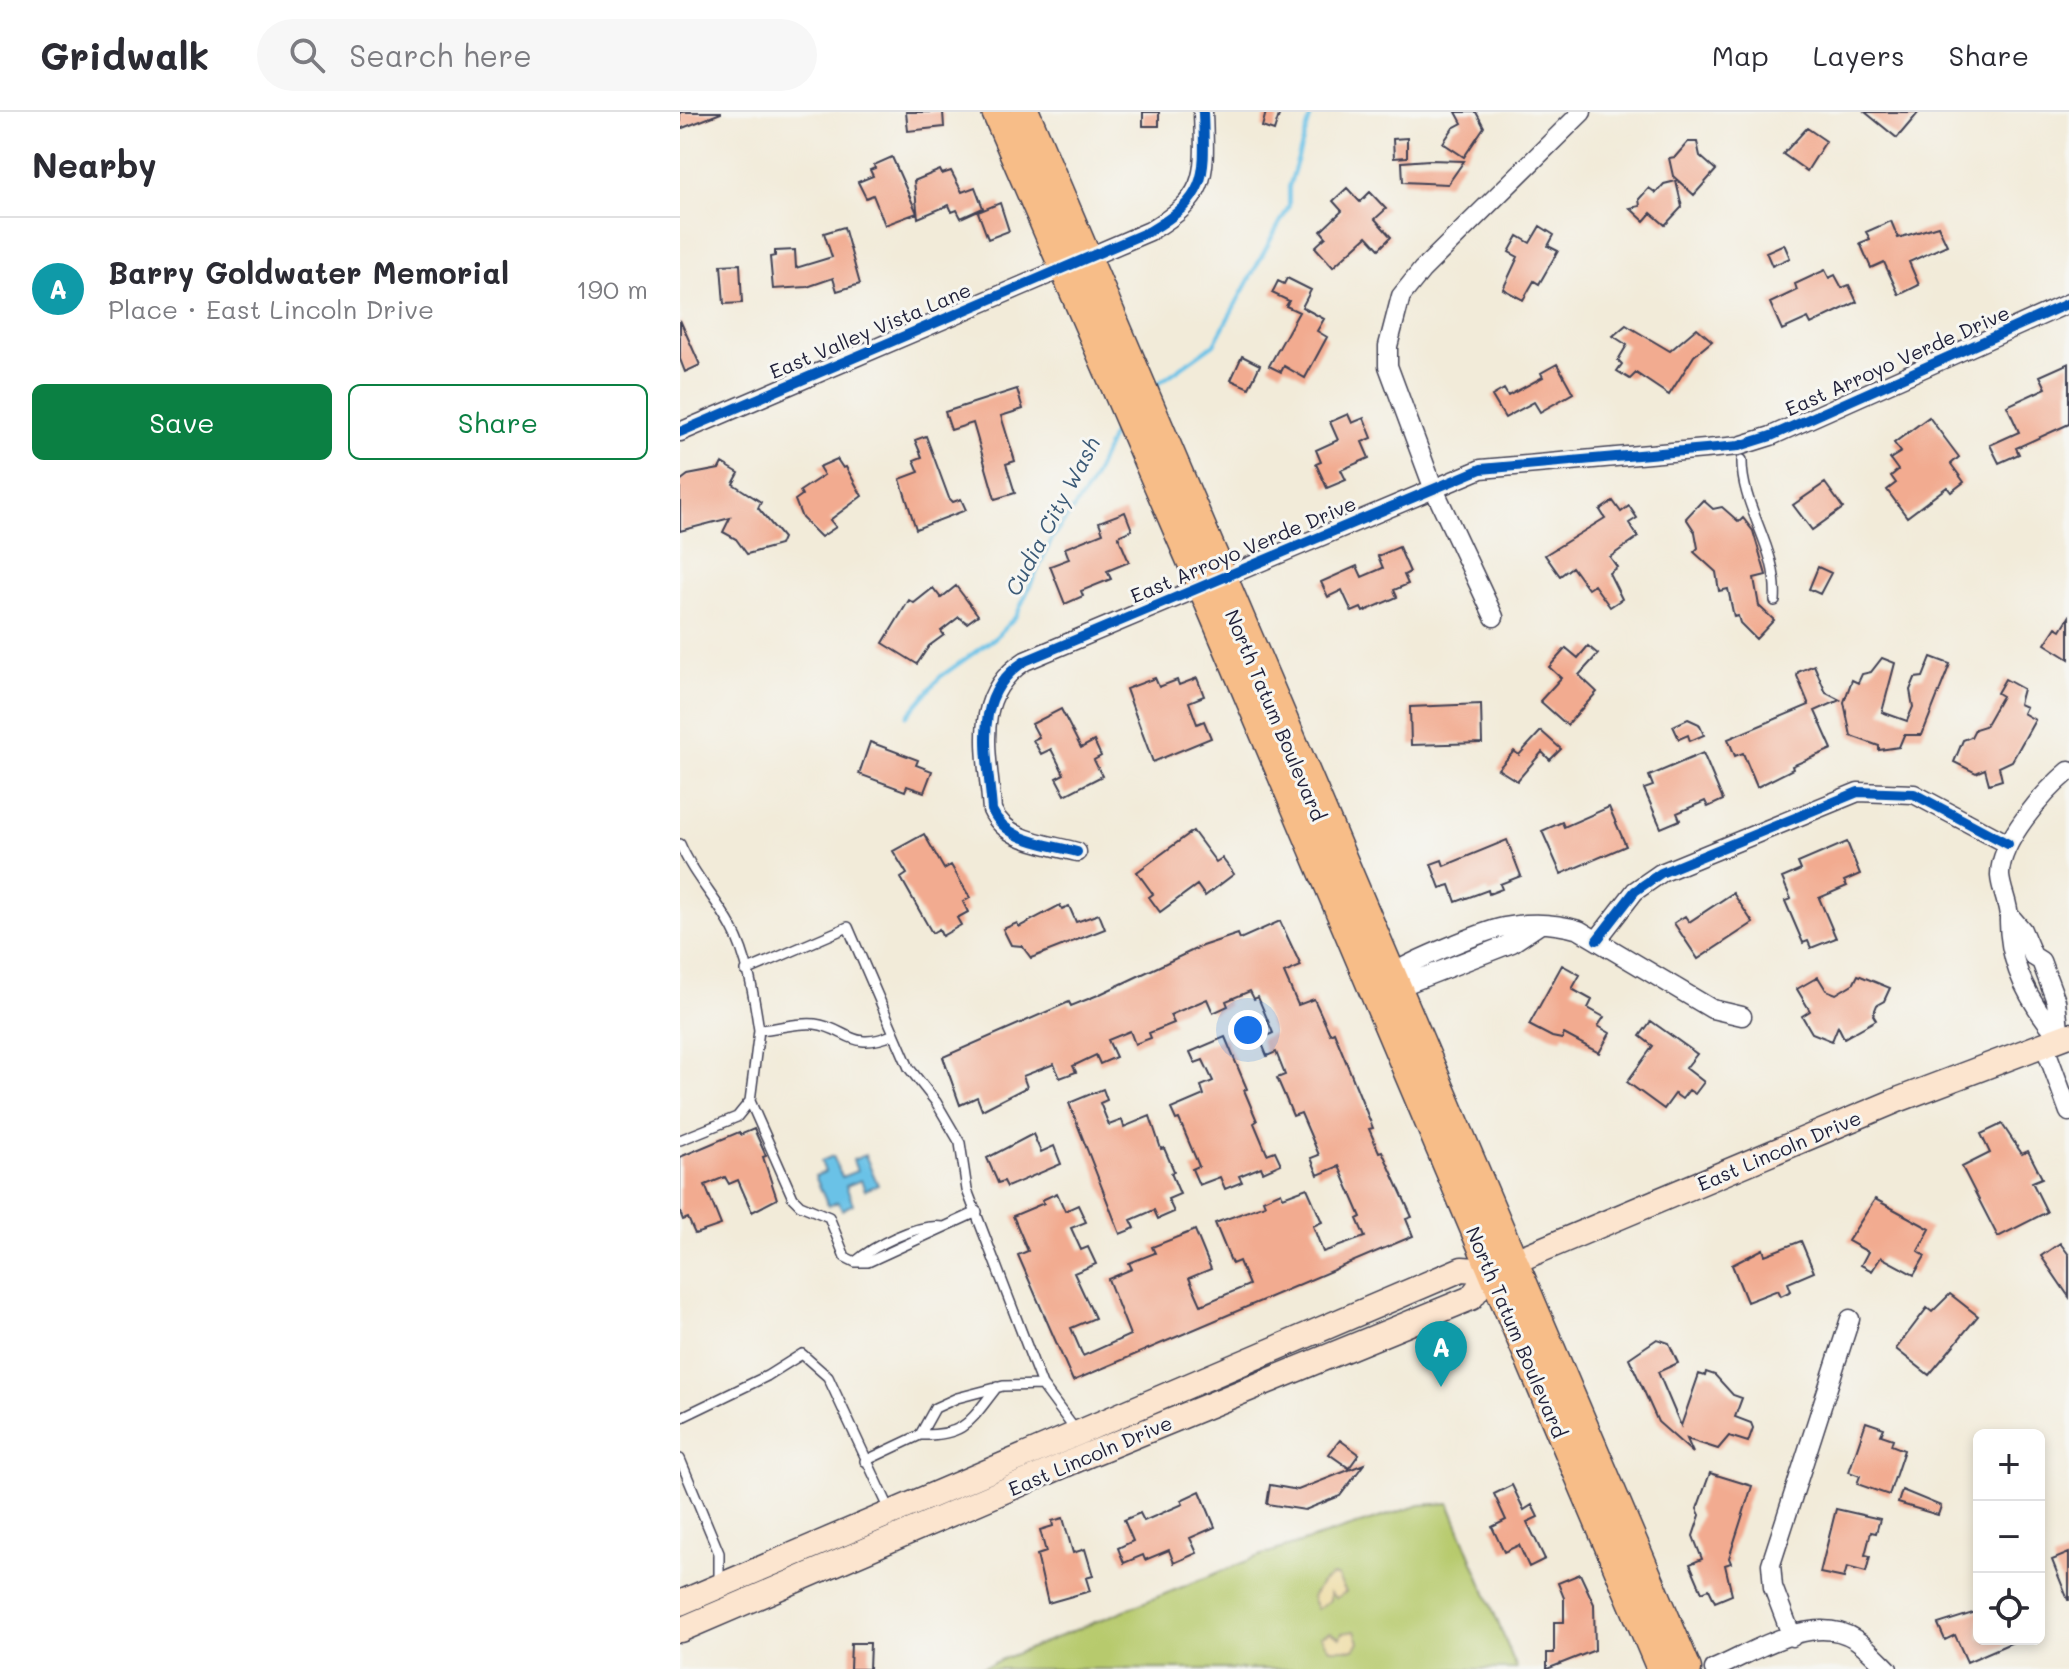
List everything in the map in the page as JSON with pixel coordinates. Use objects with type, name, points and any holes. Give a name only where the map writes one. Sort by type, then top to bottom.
[{"type":"main road","name":"North Tatum Boulevard","points":[[996,112],[1074,262],[1387,985],[1661,1669]]},
{"type":"main road","name":"North Tatum Boulevard","points":[[1025,112],[1074,262]]},
{"type":"main road","name":"East Lincoln Drive","points":[[680,1603],[1462,1269],[1502,1267],[1900,1099],[2058,1039]]},
{"type":"main road","name":"North Tatum Boulevard","points":[[1502,1267],[1687,1669]]},
{"type":"main road","name":"East Lincoln Drive","points":[[680,1630],[1088,1455],[1471,1298],[1502,1267]]},
{"type":"street","name":"East Valley Vista Lane","points":[[680,432],[1150,231],[1178,214],[1196,193],[1204,156],[1203,112]]},
{"type":"street","points":[[1494,617],[1433,487],[1388,366],[1392,324],[1401,296],[1422,270],[1582,112]]},
{"type":"street","name":"East Arroyo Verde Drive","points":[[1077,852],[1010,834],[999,824],[991,799],[986,710],[991,697],[1010,671],[1025,661],[1481,469],[1740,453],[1771,436],[2069,303]]},
{"type":"street","points":[[2069,771],[2050,787],[2008,844],[2000,873],[2009,915],[2007,936],[2025,959],[2041,961],[2056,1001],[2058,1039],[2069,1112]]},
{"type":"street","points":[[1597,940],[1635,891],[1661,873],[1858,792],[1914,794],[2008,844]]},
{"type":"street","points":[[1387,985],[1512,943],[1541,924],[1561,924],[1597,940],[1712,1009],[1742,1016]]},
{"type":"street","points":[[1792,1637],[1773,1587],[1771,1564],[1850,1319]]},
{"type":"street","points":[[1714,1669],[1792,1637],[1825,1629],[1857,1640],[1888,1669]]},
{"type":"lane","points":[[1740,453],[1743,482],[1772,561],[1775,601]]},
{"type":"lane","points":[[680,844],[692,872],[733,929],[759,1030],[750,1101],[793,1198],[800,1205],[829,1217],[845,1257],[855,1262],[868,1262],[977,1212]]},
{"type":"lane","points":[[746,971],[848,927],[892,1035],[909,1068],[936,1102],[960,1143],[967,1190],[1042,1385],[1077,1433],[1088,1455]]},
{"type":"lane","points":[[759,1030],[819,1024],[851,1040],[866,1041],[892,1035]]},
{"type":"lane","points":[[680,1140],[737,1117],[750,1101]]},
{"type":"lane","points":[[680,1418],[767,1376],[802,1354],[828,1377],[902,1535]]},
{"type":"lane","points":[[920,1435],[935,1408],[997,1387],[1042,1385]]},
{"type":"lane","points":[[865,1461],[920,1435],[946,1435],[961,1430],[997,1387]]},
{"type":"lane","points":[[680,1459],[719,1553],[718,1587]]},
{"type":"green space","points":[[1449,1503],[1517,1669],[978,1669],[1262,1555],[1420,1505]]},
{"type":"sand","points":[[1337,1576],[1346,1592],[1336,1598],[1330,1593],[1330,1600],[1317,1609],[1312,1597],[1321,1583]]},
{"type":"sand","points":[[1355,1631],[1359,1642],[1354,1649],[1330,1649],[1321,1636],[1330,1632],[1340,1638],[1342,1633]]},
{"type":"water","points":[[865,1155],[878,1185],[865,1190],[861,1180],[846,1186],[853,1204],[842,1210],[838,1202],[828,1206],[815,1176],[825,1172],[821,1161],[833,1156],[842,1177],[857,1171],[853,1160]]},
{"type":"building","points":[[680,112],[721,112],[721,113],[680,129]]},
{"type":"building","points":[[906,112],[943,112],[944,127],[908,131]]},
{"type":"building","points":[[1143,112],[1159,112],[1159,126],[1143,126]]},
{"type":"building","points":[[1266,112],[1280,112],[1274,131],[1262,127]]},
{"type":"building","points":[[1456,112],[1476,112],[1484,127],[1464,157],[1443,143],[1453,128],[1462,123]]},
{"type":"building","points":[[1865,112],[1919,112],[1897,138]]},
{"type":"building","points":[[1807,128],[1826,141],[1807,171],[1783,154]]},
{"type":"building","points":[[1407,138],[1407,157],[1394,158],[1393,139]]},
{"type":"building","points":[[1688,142],[1697,142],[1700,156],[1716,170],[1694,195],[1673,176],[1669,158],[1675,157]]},
{"type":"building","points":[[892,157],[917,213],[885,225],[873,195],[866,198],[858,182],[873,176],[870,170],[875,168],[874,165]]},
{"type":"building","points":[[1464,161],[1448,184],[1403,182],[1402,162]]},
{"type":"building","points":[[940,170],[942,174],[951,171],[962,192],[975,187],[983,208],[961,218],[957,210],[952,212],[949,205],[918,218],[914,181]]},
{"type":"building","points":[[1676,181],[1682,207],[1665,225],[1651,213],[1644,221],[1630,208],[1640,206],[1639,199],[1649,188],[1656,193],[1664,184]]},
{"type":"building","points":[[1347,188],[1360,202],[1370,192],[1386,209],[1375,219],[1391,237],[1379,249],[1367,236],[1333,267],[1315,247],[1326,237],[1321,231],[1342,211],[1333,201]]},
{"type":"building","points":[[1000,203],[1009,231],[988,239],[978,212]]},
{"type":"building","points":[[1891,221],[1898,238],[1938,226],[1947,245],[1909,262],[1919,285],[1899,295],[1884,262],[1871,268],[1860,243],[1870,239],[1866,232]]},
{"type":"building","points":[[1540,226],[1554,235],[1548,246],[1558,251],[1539,284],[1534,281],[1523,300],[1503,289],[1518,257],[1509,252],[1518,236],[1530,243]]},
{"type":"building","points":[[844,227],[860,284],[837,291],[833,278],[807,287],[773,289],[770,257],[775,256],[775,251],[795,250],[796,268],[832,257],[824,233]]},
{"type":"building","points":[[1784,244],[1790,258],[1772,266],[1766,252]]},
{"type":"building","points":[[740,264],[742,303],[724,304],[721,265]]},
{"type":"building","points":[[1825,270],[1829,278],[1835,275],[1842,288],[1849,285],[1857,302],[1811,324],[1808,318],[1782,330],[1770,303],[1797,290],[1795,284]]},
{"type":"building","points":[[1287,278],[1311,290],[1302,307],[1324,319],[1317,331],[1327,337],[1305,378],[1284,366],[1281,372],[1269,366],[1299,312],[1286,306],[1289,301],[1272,293],[1278,281],[1284,284]]},
{"type":"building","points":[[680,320],[700,365],[685,372],[680,359]]},
{"type":"building","points":[[1626,325],[1670,351],[1697,328],[1712,341],[1694,356],[1669,395],[1636,373],[1630,379],[1617,371],[1622,364],[1618,360],[1627,345],[1613,336]]},
{"type":"building","points":[[1242,356],[1260,365],[1249,388],[1231,380]]},
{"type":"building","points":[[2069,363],[2069,424],[2016,448],[2019,454],[1999,463],[1990,445],[2019,432],[2007,406],[2046,388],[2040,376]]},
{"type":"building","points":[[1557,364],[1573,393],[1540,412],[1534,402],[1505,418],[1492,396],[1504,389],[1508,396],[1543,377],[1541,373]]},
{"type":"building","points":[[1017,389],[1023,409],[1001,416],[1015,461],[1006,464],[1015,493],[995,499],[973,423],[951,430],[945,412]]},
{"type":"building","points":[[1348,414],[1352,423],[1364,418],[1372,438],[1362,442],[1369,458],[1341,470],[1346,480],[1327,488],[1316,464],[1321,462],[1316,450],[1338,440],[1330,422]]},
{"type":"building","points":[[1929,417],[1959,457],[1951,464],[1964,482],[1951,492],[1947,487],[1907,517],[1887,490],[1896,483],[1891,476],[1898,470],[1890,459],[1901,452],[1894,443]]},
{"type":"building","points":[[926,436],[949,498],[953,502],[961,499],[966,510],[916,529],[900,479],[919,472],[914,460],[922,457],[915,440]]},
{"type":"building","points":[[837,459],[843,468],[846,467],[862,496],[830,520],[836,527],[821,537],[802,518],[795,500],[802,495],[800,491],[824,475],[819,467]]},
{"type":"building","points":[[722,463],[739,473],[733,484],[761,502],[758,508],[783,538],[780,545],[747,554],[736,539],[723,532],[730,518],[680,531],[680,481],[688,475],[719,469]]},
{"type":"building","points":[[1825,483],[1843,508],[1812,530],[1793,505]]},
{"type":"building","points":[[1703,500],[1713,509],[1722,507],[1739,522],[1743,518],[1753,531],[1766,575],[1754,578],[1759,606],[1774,620],[1756,639],[1740,623],[1738,616],[1734,617],[1728,589],[1719,591],[1716,572],[1694,552],[1698,548],[1695,532],[1686,518]]},
{"type":"building","points":[[1613,501],[1621,512],[1629,506],[1637,518],[1629,523],[1638,537],[1610,557],[1617,567],[1609,573],[1622,599],[1610,607],[1594,585],[1588,589],[1572,567],[1560,576],[1545,555],[1605,518],[1600,510]]},
{"type":"building","points":[[1125,512],[1132,530],[1118,536],[1129,562],[1107,571],[1111,579],[1081,591],[1083,596],[1065,604],[1050,566],[1069,559],[1065,548],[1103,533],[1099,522]]},
{"type":"building","points":[[1399,547],[1410,572],[1404,575],[1408,584],[1394,590],[1397,597],[1363,612],[1361,608],[1352,612],[1342,590],[1328,597],[1321,582],[1357,566],[1362,577],[1383,568],[1378,556]]},
{"type":"building","points":[[1818,567],[1831,573],[1820,594],[1809,589]]},
{"type":"building","points":[[956,586],[978,615],[967,623],[959,617],[941,631],[944,635],[929,646],[917,664],[883,643],[909,600],[914,603],[933,588],[941,598]]},
{"type":"building","points":[[2069,617],[2069,659],[2045,644],[2056,627],[2061,630]]},
{"type":"building","points":[[1588,646],[1598,654],[1579,675],[1597,692],[1567,725],[1540,701],[1561,678],[1549,667],[1566,648],[1578,658]]},
{"type":"building","points":[[1931,657],[1950,664],[1922,735],[1904,735],[1899,747],[1879,750],[1879,746],[1851,736],[1844,702],[1852,680],[1858,683],[1862,674],[1871,672],[1882,658],[1895,663],[1882,712],[1907,721],[1913,707],[1910,690],[1915,678],[1923,677]]},
{"type":"building","points":[[1814,665],[1826,693],[1840,700],[1815,711],[1832,749],[1792,766],[1793,769],[1757,787],[1743,753],[1735,756],[1728,739],[1809,705],[1797,676],[1798,672]]},
{"type":"building","points":[[1155,678],[1159,687],[1177,680],[1179,685],[1197,678],[1204,696],[1189,702],[1197,724],[1204,721],[1211,738],[1153,762],[1126,689]]},
{"type":"building","points":[[2005,679],[2023,689],[2019,704],[2026,707],[2023,713],[2035,720],[2012,761],[1999,767],[2002,780],[1989,784],[1985,769],[1976,773],[1954,762],[1963,740],[1971,737],[1975,729],[1985,726],[2002,696],[1997,693]]},
{"type":"building","points":[[1481,704],[1482,743],[1411,745],[1410,707]]},
{"type":"building","points":[[1061,709],[1081,748],[1094,741],[1101,756],[1094,760],[1102,776],[1065,795],[1056,778],[1064,774],[1051,749],[1041,754],[1033,740],[1039,737],[1032,724]]},
{"type":"building","points":[[1688,719],[1699,724],[1704,735],[1690,741],[1688,735],[1679,739],[1673,726]]},
{"type":"building","points":[[1541,731],[1561,749],[1550,760],[1542,752],[1517,781],[1498,769],[1514,751],[1519,755]]},
{"type":"building","points":[[870,742],[918,760],[916,765],[932,771],[924,792],[907,786],[905,791],[859,774]]},
{"type":"building","points":[[1703,753],[1723,800],[1708,807],[1705,801],[1677,813],[1680,820],[1661,828],[1644,789],[1653,786],[1649,776]]},
{"type":"building","points":[[1609,807],[1626,846],[1561,874],[1542,831],[1562,822],[1564,827]]},
{"type":"building","points":[[1193,831],[1216,862],[1222,858],[1234,874],[1205,896],[1197,885],[1160,912],[1149,897],[1153,894],[1137,872]]},
{"type":"building","points":[[924,834],[944,869],[951,865],[970,898],[963,902],[968,912],[957,918],[961,925],[942,936],[939,929],[932,933],[901,878],[907,874],[893,851]]},
{"type":"building","points":[[1507,840],[1521,876],[1500,884],[1502,889],[1489,894],[1488,890],[1456,902],[1450,885],[1440,888],[1431,864],[1442,860],[1444,866]]},
{"type":"building","points":[[1847,842],[1860,874],[1844,881],[1847,886],[1819,898],[1836,938],[1811,948],[1808,941],[1803,943],[1785,901],[1791,899],[1782,878],[1801,870],[1798,863]]},
{"type":"building","points":[[1733,893],[1753,923],[1698,959],[1674,923],[1685,916],[1689,922]]},
{"type":"building","points":[[1060,905],[1062,909],[1069,906],[1076,922],[1099,914],[1105,929],[1031,958],[1022,946],[1011,945],[1003,929],[1017,923],[1019,927]]},
{"type":"building","points":[[1280,921],[1301,966],[1284,973],[1298,1005],[1314,999],[1330,1034],[1334,1032],[1373,1128],[1369,1129],[1412,1217],[1406,1219],[1413,1236],[1073,1381],[1018,1255],[1028,1251],[1013,1216],[1044,1203],[1042,1200],[1057,1193],[1065,1211],[1078,1205],[1086,1222],[1071,1228],[1081,1250],[1088,1247],[1096,1264],[1074,1273],[1095,1318],[1071,1328],[1083,1356],[1130,1335],[1108,1279],[1132,1269],[1129,1263],[1155,1253],[1152,1247],[1195,1230],[1211,1269],[1189,1278],[1201,1305],[1249,1285],[1239,1261],[1232,1264],[1215,1223],[1265,1205],[1263,1200],[1281,1192],[1283,1197],[1307,1188],[1322,1222],[1313,1226],[1323,1252],[1365,1237],[1357,1219],[1361,1217],[1339,1166],[1318,1175],[1311,1158],[1319,1155],[1301,1113],[1293,1116],[1277,1078],[1285,1075],[1276,1052],[1267,1056],[1260,1039],[1273,1033],[1258,997],[1254,999],[1250,991],[1226,1001],[1228,1006],[1213,1013],[1207,999],[1170,1015],[1174,1023],[1149,1033],[1151,1038],[1135,1044],[1130,1031],[1108,1040],[1116,1057],[1100,1064],[1096,1055],[1073,1066],[1076,1072],[1060,1078],[1054,1064],[1023,1076],[1027,1087],[982,1110],[977,1097],[960,1105],[943,1057],[1069,1002],[1071,1006],[1098,995],[1202,946],[1238,934],[1240,939]]},
{"type":"building","points":[[1562,965],[1580,975],[1572,989],[1592,1000],[1588,1008],[1604,1017],[1598,1026],[1610,1033],[1599,1053],[1564,1034],[1562,1039],[1552,1037],[1529,1025]]},
{"type":"building","points":[[1858,975],[1890,988],[1884,1001],[1877,1005],[1873,1015],[1876,1020],[1844,1038],[1838,1026],[1832,1041],[1812,1033],[1802,1016],[1810,1011],[1797,989],[1818,977],[1826,990],[1836,994],[1854,983]]},
{"type":"building","points":[[1651,1021],[1697,1054],[1686,1068],[1704,1082],[1695,1094],[1689,1090],[1682,1099],[1675,1094],[1664,1109],[1627,1082],[1653,1046],[1640,1036]]},
{"type":"building","points":[[1225,1037],[1247,1089],[1244,1090],[1257,1121],[1254,1123],[1267,1154],[1275,1151],[1281,1164],[1263,1172],[1261,1167],[1239,1176],[1242,1182],[1225,1189],[1220,1177],[1199,1185],[1192,1169],[1199,1166],[1179,1119],[1176,1120],[1171,1109],[1204,1095],[1201,1086],[1213,1081],[1203,1060],[1195,1063],[1190,1052]]},
{"type":"building","points":[[1103,1089],[1107,1100],[1100,1103],[1109,1125],[1122,1120],[1124,1127],[1150,1116],[1161,1149],[1164,1148],[1174,1171],[1171,1173],[1180,1194],[1168,1199],[1174,1212],[1158,1219],[1154,1210],[1131,1220],[1135,1228],[1120,1234],[1069,1103]]},
{"type":"building","points":[[2002,1124],[2022,1154],[2028,1151],[2042,1178],[2032,1182],[2047,1212],[1998,1237],[1962,1167],[1990,1153],[1981,1134]]},
{"type":"building","points":[[754,1129],[766,1156],[763,1157],[777,1199],[752,1212],[738,1180],[729,1184],[725,1177],[705,1185],[721,1225],[695,1234],[688,1218],[683,1220],[680,1212],[680,1157],[739,1132],[740,1135]]},
{"type":"building","points":[[1033,1134],[1041,1152],[1054,1146],[1061,1164],[1007,1187],[1004,1181],[998,1183],[987,1158]]},
{"type":"building","points":[[1875,1199],[1930,1229],[1918,1251],[1925,1256],[1914,1275],[1881,1257],[1872,1271],[1861,1265],[1868,1252],[1848,1241]]},
{"type":"building","points":[[1801,1241],[1814,1272],[1788,1283],[1791,1291],[1781,1296],[1778,1290],[1747,1302],[1732,1265],[1763,1249],[1765,1255]]},
{"type":"building","points":[[2060,1243],[2069,1255],[2069,1297],[2041,1256]]},
{"type":"building","points":[[1950,1294],[1978,1316],[1929,1375],[1896,1349],[1927,1308],[1932,1312]]},
{"type":"building","points":[[1657,1339],[1669,1343],[1678,1363],[1658,1372],[1681,1426],[1699,1374],[1705,1376],[1706,1372],[1715,1375],[1733,1395],[1742,1398],[1735,1417],[1751,1423],[1753,1428],[1748,1442],[1729,1436],[1718,1449],[1687,1439],[1693,1453],[1658,1422],[1629,1358]]},
{"type":"building","points":[[1866,1422],[1884,1428],[1881,1435],[1893,1439],[1891,1445],[1904,1450],[1889,1495],[1857,1484],[1860,1476],[1849,1472]]},
{"type":"building","points":[[1340,1440],[1359,1454],[1349,1468],[1329,1454]]},
{"type":"building","points":[[1364,1464],[1340,1496],[1305,1510],[1267,1504],[1270,1485],[1298,1490]]},
{"type":"building","points":[[1710,1473],[1752,1486],[1729,1558],[1731,1563],[1725,1565],[1732,1595],[1715,1602],[1709,1589],[1702,1592],[1690,1564],[1702,1559],[1693,1536],[1700,1515],[1697,1509]]},
{"type":"building","points":[[1512,1485],[1524,1510],[1532,1505],[1538,1517],[1527,1522],[1545,1559],[1529,1567],[1519,1545],[1504,1552],[1492,1527],[1506,1520],[1494,1494]]},
{"type":"building","points":[[1902,1490],[1941,1506],[1938,1515],[1898,1503]]},
{"type":"building","points":[[1200,1491],[1215,1527],[1190,1538],[1197,1553],[1174,1563],[1169,1550],[1145,1560],[1143,1555],[1124,1563],[1118,1548],[1133,1541],[1124,1520],[1140,1513],[1144,1521],[1183,1504],[1181,1500]]},
{"type":"building","points":[[1836,1509],[1880,1519],[1876,1533],[1871,1532],[1865,1555],[1870,1556],[1866,1572],[1847,1567],[1844,1578],[1820,1573]]},
{"type":"building","points":[[1063,1518],[1073,1553],[1085,1549],[1093,1576],[1086,1578],[1090,1591],[1048,1603],[1037,1555],[1046,1552],[1040,1530],[1053,1526],[1052,1521]]},
{"type":"building","points":[[2069,1553],[2069,1600],[2068,1600],[2052,1560]]},
{"type":"building","points":[[1580,1574],[1594,1604],[1595,1650],[1547,1669],[1547,1653],[1554,1653],[1554,1622],[1564,1622],[1564,1598],[1558,1583]]},
{"type":"building","points":[[1973,1613],[1973,1645],[2006,1645],[1967,1662],[1955,1635],[1945,1640],[1938,1624]]},
{"type":"building","points":[[851,1643],[870,1643],[869,1669],[850,1669]]},
{"type":"waterway","name":"Cudia City Wash","points":[[1152,388],[1214,344],[1289,206],[1289,187],[1312,112]]},
{"type":"waterway","name":"Cudia City Wash","points":[[907,716],[940,677],[996,637],[1016,616],[1053,537],[1090,486],[1118,422]]},
{"type":"cycle path","points":[[680,432],[1150,231],[1183,207],[1199,182],[1204,153],[1203,112]]},
{"type":"cycle path","points":[[1077,852],[1017,835],[1007,829],[992,810],[986,747],[989,709],[996,691],[1008,675],[1025,661],[1481,469],[1739,446],[1771,436],[2069,303]]},
{"type":"cycle path","points":[[1597,940],[1635,891],[1661,873],[1858,792],[1914,794],[2008,844]]},
{"type":"place","name":"Barry Goldwater Memorial","points":[[1441,1387]]}]
